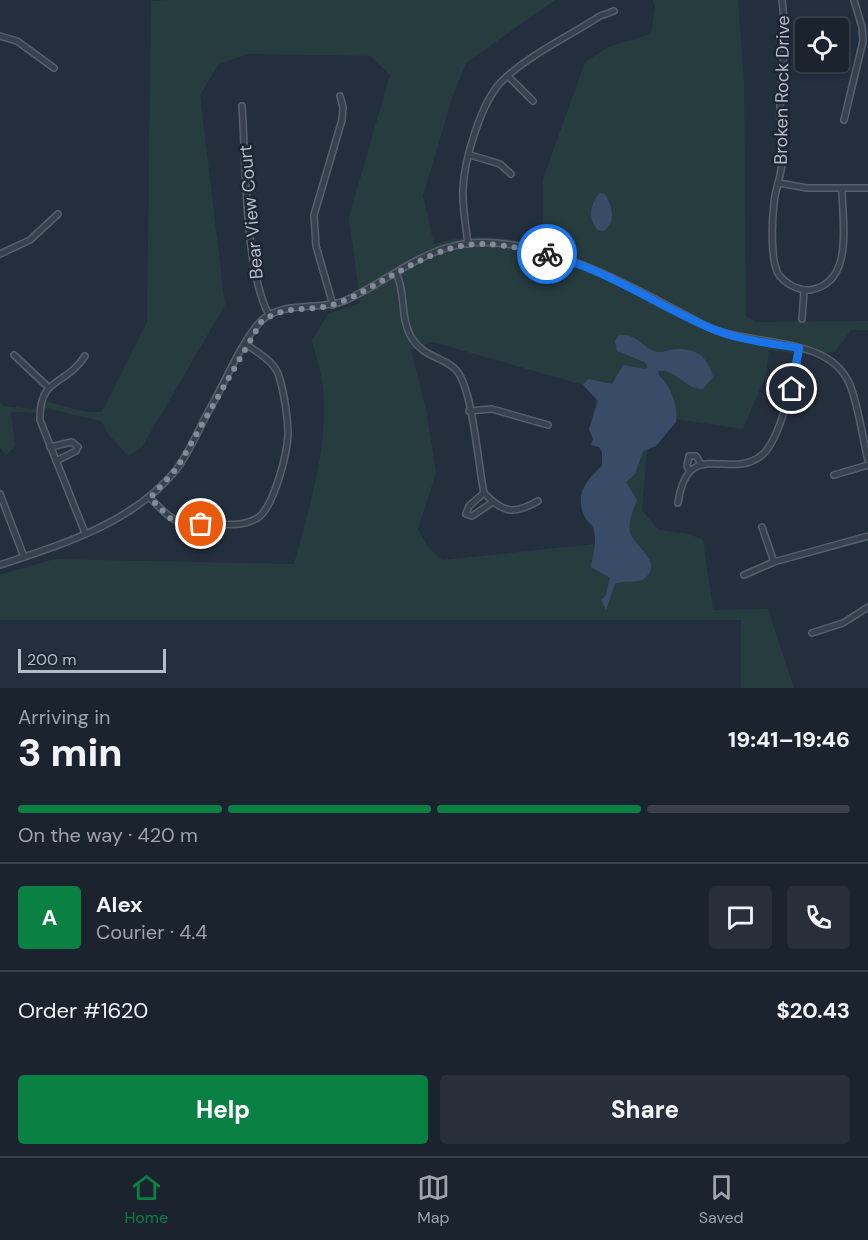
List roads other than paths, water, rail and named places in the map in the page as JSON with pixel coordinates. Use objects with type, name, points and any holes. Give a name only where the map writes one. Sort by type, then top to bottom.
[{"type":"street","name":"Broken Rock Drive","points":[[782,0],[786,38],[780,109],[782,160],[774,201],[774,262],[784,280],[804,291]]},
{"type":"street","points":[[844,120],[859,58],[862,27],[854,0]]},
{"type":"street","points":[[468,244],[463,187],[484,110],[499,84],[600,16],[614,11]]},
{"type":"street","points":[[0,36],[17,41],[54,68]]},
{"type":"street","points":[[859,58],[868,60]]},
{"type":"street","points":[[508,76],[533,101]]},
{"type":"street","points":[[333,305],[316,246],[314,215],[342,120],[343,107],[340,96]]},
{"type":"street","name":"Bear View Court","points":[[242,106],[250,237],[260,296],[269,315]]},
{"type":"street","points":[[470,155],[500,164],[511,174]]},
{"type":"street","points":[[779,183],[807,188],[868,188]]},
{"type":"street","points":[[802,319],[804,291],[828,283],[840,267],[842,188]]},
{"type":"street","points":[[0,254],[30,240],[58,213]]},
{"type":"street","points":[[0,565],[119,519],[150,498],[177,468],[246,344],[261,322],[269,315],[285,309],[333,305],[442,249],[468,244],[504,244],[580,264],[606,274],[709,327],[735,337],[799,348],[827,357],[841,370],[850,386],[868,460]]},
{"type":"street","points":[[396,273],[402,285],[404,318],[411,338],[422,351],[454,368],[465,383],[484,493],[492,502],[509,511],[516,511],[538,501]]},
{"type":"street","points":[[150,498],[174,522],[236,525],[257,518],[272,501],[288,437],[287,423],[279,375],[269,361],[246,344]]},
{"type":"street","points":[[678,502],[681,485],[690,471],[701,464],[745,463],[761,455],[769,447],[792,389],[799,348]]},
{"type":"street","points":[[14,355],[48,387]]},
{"type":"street","points":[[85,357],[76,371],[48,387],[40,403],[40,420],[85,533]]},
{"type":"street","points":[[469,411],[492,409],[548,425]]},
{"type":"street","points":[[50,447],[72,442],[78,447],[76,451],[56,461]]},
{"type":"street","points":[[690,471],[687,466],[689,456],[696,456],[701,464]]},
{"type":"street","points":[[834,475],[868,465]]},
{"type":"street","points":[[484,493],[469,506],[466,514],[472,516],[492,502]]},
{"type":"street","points":[[0,494],[24,557]]},
{"type":"street","points":[[762,527],[774,562]]},
{"type":"street","points":[[744,575],[774,562],[868,536]]},
{"type":"street","points":[[812,633],[843,623],[868,607]]},
{"type":"water","points":[[600,193],[605,194],[612,213],[611,222],[604,231],[598,230],[591,217],[592,207]]},
{"type":"water","points":[[619,335],[635,338],[657,352],[683,349],[695,352],[701,355],[708,364],[713,377],[703,389],[691,386],[670,373],[658,371],[673,397],[676,422],[656,446],[643,451],[635,474],[626,482],[637,500],[630,520],[630,532],[649,559],[650,571],[643,579],[615,584],[606,610],[601,600],[605,597],[610,578],[591,567],[595,535],[591,524],[585,517],[581,500],[584,487],[602,466],[602,452],[599,447],[591,445],[593,439],[589,429],[598,401],[583,385],[588,379],[612,384],[623,365],[646,369],[647,365],[644,362],[617,351],[615,341]]}]
